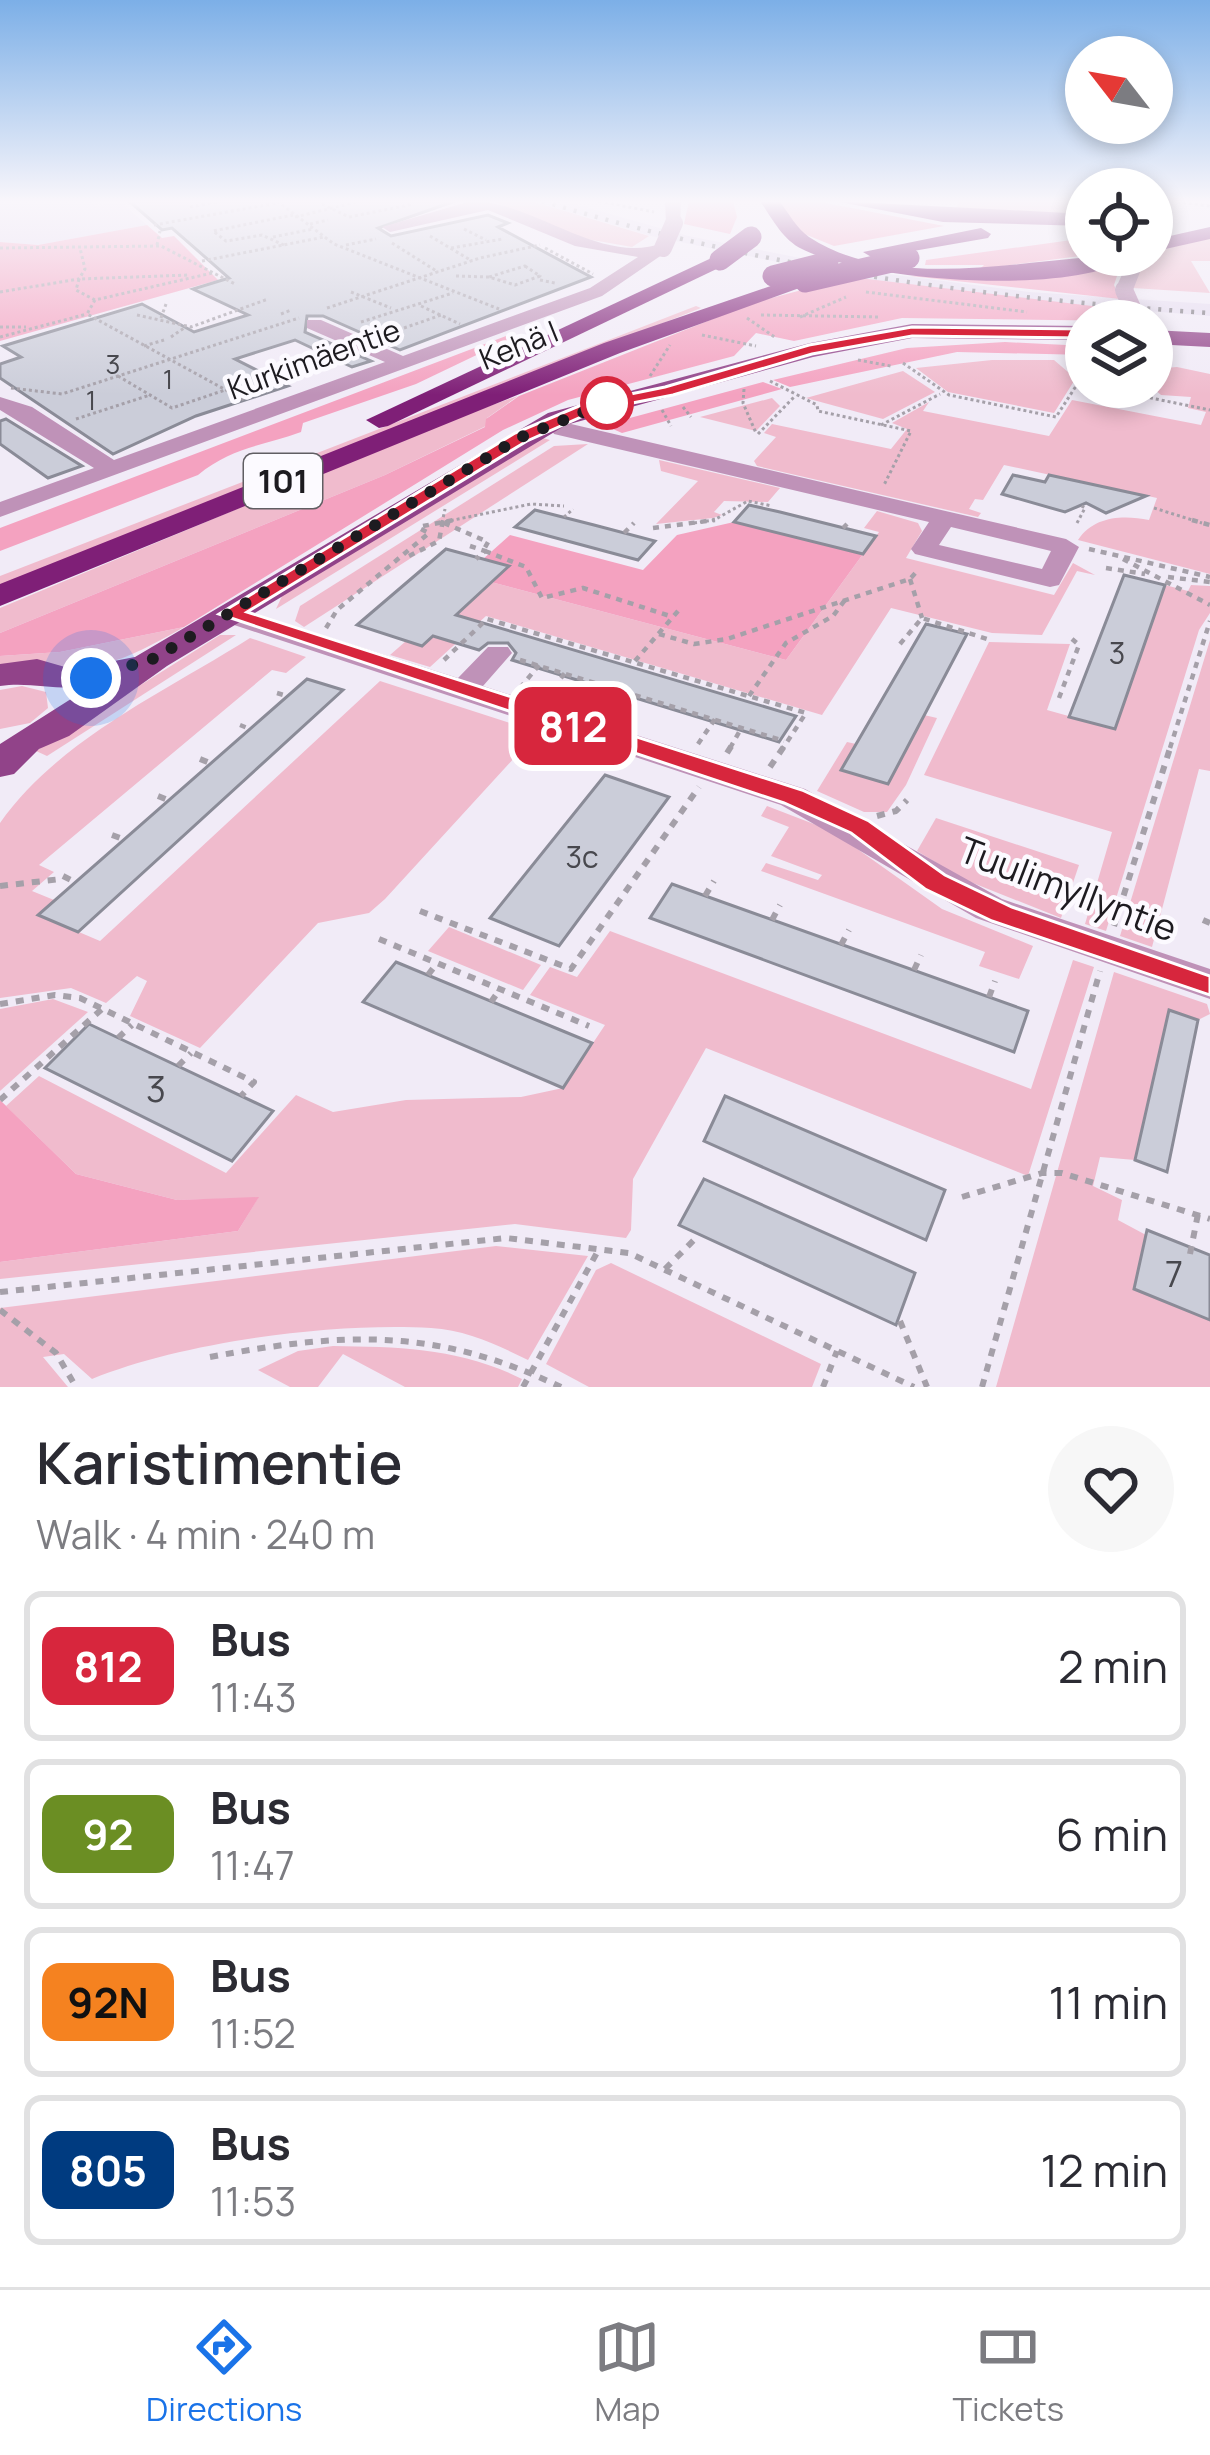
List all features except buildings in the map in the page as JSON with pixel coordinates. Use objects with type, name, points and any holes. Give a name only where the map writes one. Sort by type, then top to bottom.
[{"type":"highway","points":[[380,420],[708,266]]},
{"type":"highway","name":"Kehä I","points":[[0,569],[630,323],[816,266]]},
{"type":"highway","name":"Kehä I","points":[[0,596],[633,340],[805,282],[876,266]]},
{"type":"highway","points":[[913,266],[1065,272]]},
{"type":"main road","points":[[9,751],[71,698],[155,658],[557,419],[641,388],[670,398],[793,357],[842,353],[942,329],[1065,332]]},
{"type":"main road","points":[[1173,332],[1210,340]]},
{"type":"main road","points":[[0,675],[38,670],[71,698]]},
{"type":"street","name":"Kurkimäentie","points":[[0,510],[596,292],[637,266]]},
{"type":"street","points":[[314,324],[403,363]]},
{"type":"street","points":[[1,397],[113,470]]},
{"type":"street","points":[[557,419],[562,429],[944,518],[1071,535],[1050,579],[925,549],[944,518]]},
{"type":"street","name":"Tuulimyllyntie","points":[[230,614],[804,801],[860,827],[935,882],[983,905],[1210,984]]},
{"type":"street","points":[[470,682],[498,653]]},
{"type":"path","points":[[84,266],[76,290],[95,299],[212,273]]},
{"type":"path","points":[[206,266],[235,284]]},
{"type":"path","points":[[390,266],[510,314]]},
{"type":"path","points":[[430,266],[457,276],[489,277],[515,285],[540,276],[525,266],[489,277]]},
{"type":"path","points":[[1,397],[20,385],[62,394],[456,266]]},
{"type":"path","points":[[460,266],[465,268]]},
{"type":"path","points":[[577,266],[603,280]]},
{"type":"path","points":[[388,274],[401,270]]},
{"type":"path","points":[[0,292],[79,278],[201,275]]},
{"type":"path","points":[[534,280],[555,283]]},
{"type":"path","points":[[351,292],[394,310]]},
{"type":"path","points":[[361,322],[457,292]]},
{"type":"path","points":[[800,317],[850,292]]},
{"type":"path","points":[[862,292],[1037,314]]},
{"type":"path","points":[[0,337],[87,314],[95,299]]},
{"type":"path","points":[[144,346],[184,328],[219,322],[268,299]]},
{"type":"path","points":[[160,321],[166,304]]},
{"type":"path","points":[[418,305],[470,328]]},
{"type":"path","points":[[281,314],[291,310]]},
{"type":"path","points":[[737,312],[898,318]]},
{"type":"path","points":[[87,314],[256,407]]},
{"type":"path","points":[[137,315],[184,328]]},
{"type":"path","points":[[387,334],[441,315]]},
{"type":"path","points":[[0,327],[38,327]]},
{"type":"path","points":[[232,331],[242,336]]},
{"type":"path","points":[[693,334],[757,346],[761,333]]},
{"type":"path","points":[[641,388],[670,347],[663,338]]},
{"type":"path","points":[[188,345],[197,350]]},
{"type":"path","points":[[842,353],[891,366]]},
{"type":"path","points":[[903,363],[943,393],[1056,417],[1065,403]]},
{"type":"path","points":[[118,376],[172,408],[225,390]]},
{"type":"path","points":[[765,379],[817,405],[818,411],[911,431],[879,496]]},
{"type":"path","points":[[746,384],[743,403],[757,433],[795,396]]},
{"type":"path","points":[[881,425],[943,393]]},
{"type":"path","points":[[58,425],[150,395]]},
{"type":"path","points":[[671,426],[662,416],[670,398],[692,417]]},
{"type":"path","points":[[1173,402],[1210,410]]},
{"type":"path","points":[[653,528],[714,520],[748,501],[772,506]]},
{"type":"path","points":[[324,646],[329,619],[337,610],[430,533],[417,527],[532,504],[564,506]]},
{"type":"path","points":[[1080,505],[1085,508],[1071,535],[1186,588],[1210,605]]},
{"type":"path","points":[[1154,508],[1210,525]]},
{"type":"path","points":[[399,561],[439,541],[445,509]]},
{"type":"path","points":[[564,517],[573,509]]},
{"type":"path","points":[[443,523],[488,542],[476,559]]},
{"type":"path","points":[[624,533],[634,524]]},
{"type":"path","points":[[470,546],[526,567],[542,598],[562,589],[584,588],[675,614],[634,662]]},
{"type":"path","points":[[658,634],[694,644],[710,642],[910,579],[934,551]]},
{"type":"path","points":[[1118,556],[1210,580]]},
{"type":"path","points":[[1106,568],[1210,580]]},
{"type":"path","points":[[900,644],[911,638],[922,618],[910,579]]},
{"type":"path","points":[[749,696],[786,644],[833,616],[845,600]]},
{"type":"path","points":[[922,618],[987,639]]},
{"type":"path","points":[[433,671],[487,619],[806,713],[764,776]]},
{"type":"path","points":[[1111,936],[1210,621]]},
{"type":"path","points":[[1059,698],[1079,645],[1072,639]]},
{"type":"path","points":[[462,643],[787,741]]},
{"type":"path","points":[[513,696],[539,666]]},
{"type":"path","points":[[539,705],[565,673]]},
{"type":"path","points":[[277,693],[287,696]]},
{"type":"path","points":[[692,754],[715,719]]},
{"type":"path","points":[[240,725],[250,729]]},
{"type":"path","points":[[722,763],[742,727]]},
{"type":"path","points":[[200,759],[210,763]]},
{"type":"path","points":[[420,911],[572,970],[703,781]]},
{"type":"path","points":[[158,796],[168,800]]},
{"type":"path","points":[[112,835],[124,839]]},
{"type":"path","points":[[0,886],[62,878],[75,882]]},
{"type":"path","points":[[705,896],[714,881]]},
{"type":"path","points":[[772,920],[780,905]]},
{"type":"path","points":[[842,944],[849,929]]},
{"type":"path","points":[[380,939],[589,1026]]},
{"type":"path","points":[[914,970],[921,955]]},
{"type":"path","points":[[428,975],[437,963]]},
{"type":"path","points":[[982,1387],[1102,964]]},
{"type":"path","points":[[989,997],[994,981]]},
{"type":"path","points":[[491,1002],[500,989]]},
{"type":"path","points":[[0,1004],[70,995],[254,1082],[241,1096]]},
{"type":"path","points":[[0,1100],[102,1010]]},
{"type":"path","points":[[558,1029],[566,1017]]},
{"type":"path","points":[[118,1038],[133,1024]]},
{"type":"path","points":[[178,1066],[191,1052]]},
{"type":"path","points":[[962,1197],[1042,1173],[1062,1173],[1210,1219]]},
{"type":"path","points":[[1190,1254],[1198,1214]]},
{"type":"path","points":[[0,1292],[417,1243],[506,1238],[629,1253],[914,1387]]},
{"type":"path","points":[[664,1270],[695,1238]]},
{"type":"path","points":[[524,1387],[599,1249]]},
{"type":"path","points":[[0,1310],[73,1373],[76,1387]]},
{"type":"path","points":[[900,1321],[926,1387]]},
{"type":"path","points":[[210,1357],[330,1337],[444,1339],[561,1387]]},
{"type":"path","points":[[823,1387],[837,1351]]},
{"type":"shaded area","points":[[0,266],[204,266],[218,280],[0,341]]},
{"type":"shaded area","points":[[796,266],[840,266],[1029,292],[1150,300],[1025,301]]},
{"type":"shaded area","points":[[1173,266],[1194,266],[1210,293],[1133,288],[1130,281],[1134,276],[1173,276]]},
{"type":"shaded area","points":[[1065,269],[1065,276],[1117,276],[1114,285],[1120,299],[910,276]]},
{"type":"shaded area","points":[[851,277],[1065,303],[1065,320],[902,318],[794,341],[756,333],[734,356],[568,400],[503,430],[184,627],[60,652],[0,656],[0,633],[385,475],[485,427],[486,419],[519,396],[753,303]]},
{"type":"shaded area","points":[[1173,302],[1210,304],[1210,316],[1173,313]]},
{"type":"shaded area","points":[[696,306],[701,308],[0,586],[0,576]]},
{"type":"shaded area","points":[[506,336],[510,339],[416,384],[303,423],[301,432],[236,453],[198,475],[0,551],[0,528]]},
{"type":"shaded area","points":[[1005,342],[1065,345],[1065,355],[957,352],[790,387],[773,380],[907,348]]},
{"type":"shaded area","points":[[1054,360],[1065,369],[1065,395],[1054,413],[948,392],[916,368]]},
{"type":"shaded area","points":[[1173,367],[1210,374],[1210,574],[1078,540],[1092,526],[1110,519],[1149,520],[1157,498],[1004,465],[983,500],[975,499],[969,509],[981,513],[978,517],[757,466],[754,461],[776,437],[764,433],[772,424],[891,449],[907,429],[892,423],[929,402],[923,411],[1049,436],[1067,408],[1113,408],[1201,425],[1206,412],[1188,408],[1191,397],[1173,396]]},
{"type":"shaded area","points":[[903,371],[935,392],[883,419],[806,398]]},
{"type":"shaded area","points":[[763,382],[782,389],[622,433],[604,425]]},
{"type":"shaded area","points":[[518,396],[487,418],[486,426],[385,475],[0,633],[0,608]]},
{"type":"shaded area","points":[[772,398],[780,406],[756,431],[700,417]]},
{"type":"shaded area","points":[[543,438],[550,440],[276,609],[283,594]]},
{"type":"shaded area","points":[[588,444],[304,627],[295,621],[300,606],[554,446]]},
{"type":"shaded area","points":[[659,460],[780,488],[768,502],[724,501],[714,512],[722,515],[713,518],[656,524],[698,481],[661,471]]},
{"type":"shaded area","points":[[877,511],[918,523],[922,531],[906,558],[1054,595],[1073,563],[1095,575],[1077,571],[1042,635],[992,633],[891,608],[822,715],[486,616],[430,667],[390,655],[406,641],[423,646],[491,582],[786,660],[879,532],[864,528]]},
{"type":"shaded area","points":[[734,522],[863,554],[786,660],[491,582],[482,560],[510,535],[643,570],[677,535]]},
{"type":"shaded area","points":[[1165,585],[1188,591],[1191,585],[1210,586],[1210,613],[1199,630],[1106,931],[1085,924],[1112,832],[924,775],[989,642],[1070,644],[1047,710],[1115,729]]},
{"type":"shaded area","points":[[184,627],[96,666],[0,669],[0,656],[60,652]]},
{"type":"shaded area","points":[[220,635],[236,635],[47,756],[36,751]]},
{"type":"shaded area","points":[[250,638],[306,657],[286,673],[272,670],[39,865],[54,872],[32,891],[54,900],[39,915],[100,941],[380,681],[538,732],[385,899],[369,913],[318,923],[200,1048],[130,1016],[147,981],[137,976],[106,1003],[71,988],[0,998],[0,823],[24,793],[83,742]]},
{"type":"shaded area","points":[[1210,640],[1210,771],[1199,769],[1152,947],[1120,936]]},
{"type":"shaded area","points":[[22,686],[46,692],[48,708],[30,723],[0,729],[0,690]]},
{"type":"shaded area","points":[[924,715],[937,718],[906,785],[887,812],[864,812],[817,791],[847,742],[856,744],[842,770]]},
{"type":"shaded area","points":[[767,806],[832,831],[942,909],[1033,946],[1019,979],[979,966],[985,952],[761,871],[766,863],[818,880],[822,875],[771,856],[789,827],[761,816]]},
{"type":"shaded area","points":[[936,818],[1079,865],[1061,918],[963,879],[917,851]]},
{"type":"shaded area","points":[[449,927],[541,965],[523,990],[428,951]]},
{"type":"shaded area","points":[[610,931],[1031,1089],[1073,960],[1094,967],[1028,1176],[706,1048],[633,1179],[631,1230],[626,1238],[515,1224],[0,1279],[0,1262],[238,1231],[258,1198],[177,1200],[76,1174],[6,1106],[39,1076],[226,1173],[296,1095],[333,1112],[406,1100],[521,1097],[563,1088],[605,1025],[530,995],[550,967],[577,977]]},
{"type":"shaded area","points":[[1114,972],[1207,1004],[1210,1014],[1198,1020],[1169,1011],[1135,1160],[1100,1157],[1093,1186],[1122,1200],[1118,1220],[1146,1235],[1135,1289],[1210,1320],[1210,1387],[996,1387]]},
{"type":"shaded area","points":[[53,999],[88,1012],[0,1091],[0,1009]]},
{"type":"shaded area","points":[[0,1100],[76,1174],[177,1200],[259,1197],[238,1231],[0,1262]]},
{"type":"shaded area","points":[[496,1246],[588,1256],[528,1360],[444,1329],[349,1328],[213,1345],[92,1379],[64,1354],[43,1357],[68,1387],[0,1387],[0,1308]]},
{"type":"shaded area","points":[[611,1263],[821,1364],[812,1387],[589,1387],[546,1364],[596,1270]]},
{"type":"shaded area","points":[[333,1346],[453,1355],[522,1379],[518,1387],[405,1387],[343,1354],[318,1387],[290,1387],[258,1370],[298,1351]]},
{"type":"railway","points":[[811,266],[1040,299],[1210,313]]},
{"type":"bus line","name":"812","points":[[1065,332],[912,331],[809,350],[675,386],[668,392],[592,406],[521,437],[230,614],[793,796],[860,827],[935,882],[964,897],[1210,984]]},
{"type":"route","points":[[91,678],[155,658],[521,437],[574,412],[607,403]]}]
